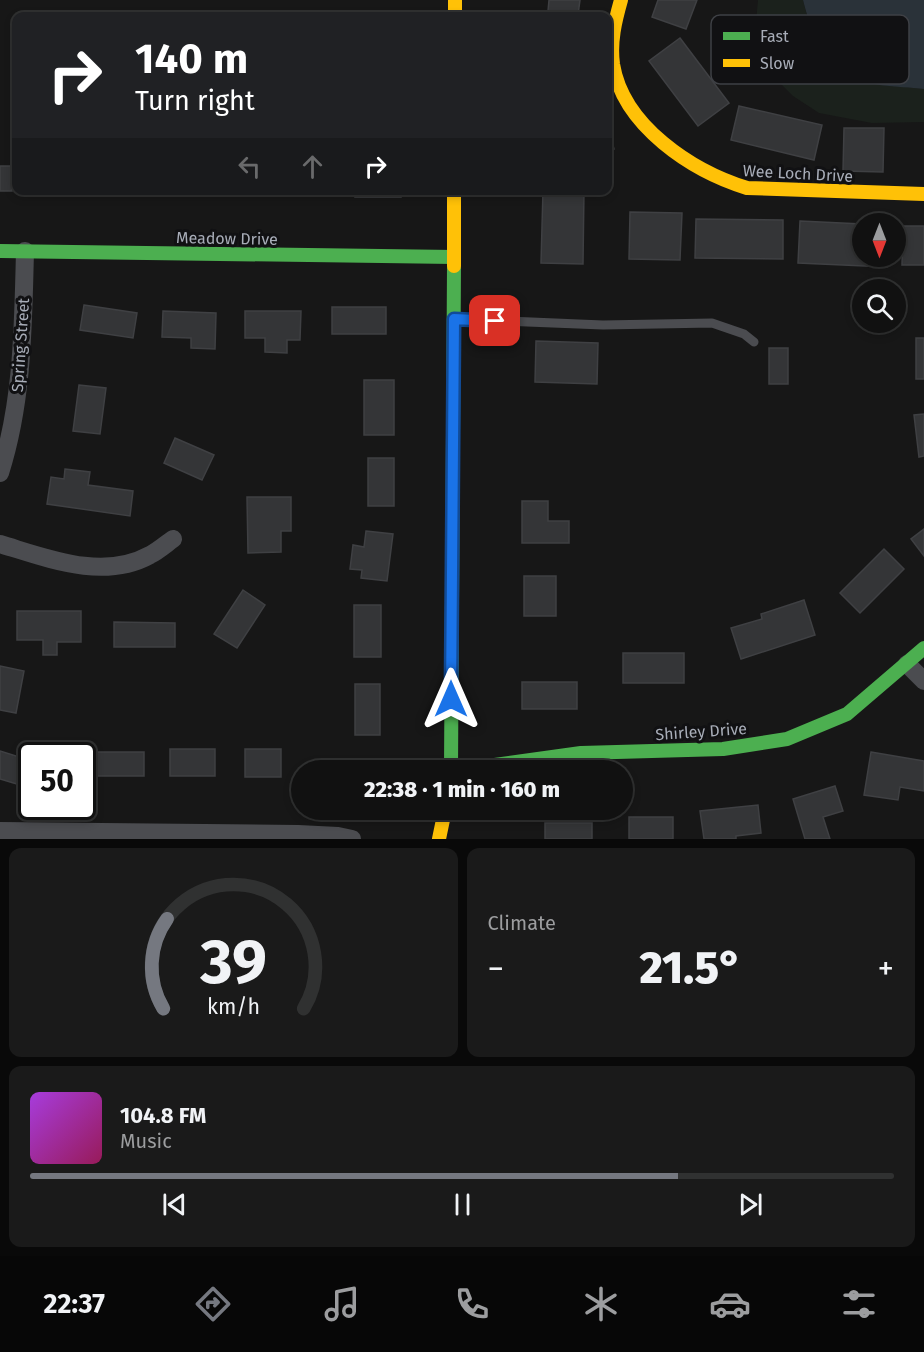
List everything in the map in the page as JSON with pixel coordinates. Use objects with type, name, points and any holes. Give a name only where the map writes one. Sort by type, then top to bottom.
[{"type":"street","name":"Wee Loch Drive","points":[[621,0],[613,31],[613,53],[615,73],[629,104],[640,120],[658,137],[699,169],[730,184],[747,188],[924,194]]},
{"type":"street","points":[[451,760],[454,195]]},
{"type":"street","name":"Meadow Drive","points":[[0,251],[454,257]]},
{"type":"street","name":"Spring Street","points":[[0,473],[17,394],[22,349],[25,251]]},
{"type":"street","points":[[0,544],[67,564],[93,566],[121,565],[149,556],[173,539]]},
{"type":"street","name":"Shirley Drive","points":[[530,760],[581,753],[723,750],[787,739],[847,714],[924,648]]},
{"type":"street","points":[[907,664],[924,681]]},
{"type":"street","points":[[439,839],[443,820]]},
{"type":"street","points":[[0,831],[298,834],[352,839]]},
{"type":"lane","points":[[454,319],[603,325],[712,323],[744,334],[754,342]]},
{"type":"shaded area","points":[[758,0],[803,0],[807,15],[757,15]]},
{"type":"shaded area","points":[[803,0],[924,0],[924,89],[878,84],[909,84],[909,15],[808,15]]},
{"type":"shaded area","points":[[781,84],[876,84],[924,89],[924,122],[872,123],[819,113],[793,96]]},
{"type":"building","points":[[549,0],[580,0],[578,12],[548,11]]},
{"type":"building","points":[[658,0],[697,0],[686,29],[652,17]]},
{"type":"building","points":[[680,38],[711,79],[711,84],[715,84],[729,103],[698,126],[649,61]]},
{"type":"building","points":[[739,106],[822,125],[814,160],[731,140]]},
{"type":"building","points":[[844,128],[884,128],[883,172],[843,171]]},
{"type":"building","points":[[0,166],[12,166],[12,191],[0,191]]},
{"type":"building","points":[[355,195],[401,195],[401,197],[355,197]]},
{"type":"building","points":[[543,195],[584,195],[583,264],[541,263]]},
{"type":"building","points":[[630,212],[682,213],[680,260],[629,259]]},
{"type":"building","points":[[696,219],[783,220],[783,259],[695,258]]},
{"type":"building","points":[[800,221],[852,224],[852,265],[798,263]]},
{"type":"building","points":[[906,226],[924,226],[924,265],[906,265]]},
{"type":"building","points":[[84,305],[137,313],[133,338],[80,330]]},
{"type":"building","points":[[332,307],[386,307],[386,334],[332,334]]},
{"type":"building","points":[[163,311],[216,313],[215,349],[191,348],[191,338],[162,337]]},
{"type":"building","points":[[245,311],[301,311],[300,340],[287,340],[287,353],[265,352],[265,338],[245,338]]},
{"type":"building","points":[[916,338],[924,338],[924,379],[916,379]]},
{"type":"building","points":[[536,341],[598,343],[597,384],[535,382]]},
{"type":"building","points":[[769,348],[788,348],[788,384],[769,384]]},
{"type":"building","points":[[364,380],[394,380],[394,435],[364,435]]},
{"type":"building","points":[[79,385],[106,388],[100,434],[73,431]]},
{"type":"building","points":[[924,414],[924,456],[919,457],[914,415]]},
{"type":"building","points":[[175,438],[214,455],[202,480],[164,463]]},
{"type":"building","points":[[368,458],[394,458],[394,506],[368,506]]},
{"type":"building","points":[[65,469],[90,472],[88,485],[133,491],[130,516],[47,504],[51,477],[64,479]]},
{"type":"building","points":[[247,497],[291,497],[291,531],[281,531],[281,552],[248,553]]},
{"type":"building","points":[[522,501],[548,501],[548,521],[569,521],[569,543],[522,543]]},
{"type":"building","points":[[924,529],[924,556],[911,539]]},
{"type":"building","points":[[366,531],[393,534],[387,581],[361,578],[362,570],[350,569],[353,545],[364,547]]},
{"type":"building","points":[[884,549],[904,569],[860,613],[840,593]]},
{"type":"building","points":[[524,576],[556,576],[556,616],[524,616]]},
{"type":"building","points":[[243,590],[265,605],[237,648],[214,634]]},
{"type":"building","points":[[804,600],[815,635],[741,659],[731,628],[762,619],[761,614]]},
{"type":"building","points":[[354,605],[381,605],[381,657],[354,657]]},
{"type":"building","points":[[17,611],[81,611],[81,642],[57,642],[57,655],[43,655],[43,640],[17,640]]},
{"type":"building","points":[[114,622],[175,623],[175,647],[114,647]]},
{"type":"building","points":[[623,653],[684,653],[684,683],[623,683]]},
{"type":"building","points":[[0,666],[24,671],[16,713],[0,710]]},
{"type":"building","points":[[522,682],[577,682],[577,709],[522,709]]},
{"type":"building","points":[[355,684],[380,684],[380,735],[355,735]]},
{"type":"building","points":[[170,749],[215,749],[215,776],[170,776]]},
{"type":"building","points":[[245,749],[281,749],[281,777],[245,777]]},
{"type":"building","points":[[0,751],[18,757],[18,784],[0,779]]},
{"type":"building","points":[[96,752],[144,752],[144,776],[96,776]]},
{"type":"building","points":[[871,752],[924,761],[924,791],[900,787],[898,800],[864,795]]},
{"type":"building","points":[[835,786],[843,811],[823,817],[830,839],[805,839],[793,799]]},
{"type":"building","points":[[758,805],[761,833],[736,836],[736,839],[704,839],[700,811]]},
{"type":"building","points":[[633,817],[673,817],[673,839],[629,839],[629,820],[633,820]]},
{"type":"building","points":[[545,823],[592,823],[592,839],[545,839]]},
{"type":"traffic: fast","points":[[0,251],[454,257]]},
{"type":"traffic: fast","points":[[451,760],[454,266]]},
{"type":"traffic: fast","points":[[530,760],[581,753],[723,749],[787,739],[847,714],[924,648]]},
{"type":"traffic: slow","points":[[455,0],[455,12]]},
{"type":"traffic: slow","points":[[621,0],[612,48],[613,64],[619,86],[630,107],[645,126],[683,158],[704,170],[747,188],[924,194]]},
{"type":"traffic: slow","points":[[454,195],[454,266]]},
{"type":"traffic: slow","points":[[439,839],[443,820]]},
{"type":"route","points":[[451,699],[454,319],[495,321]]}]
